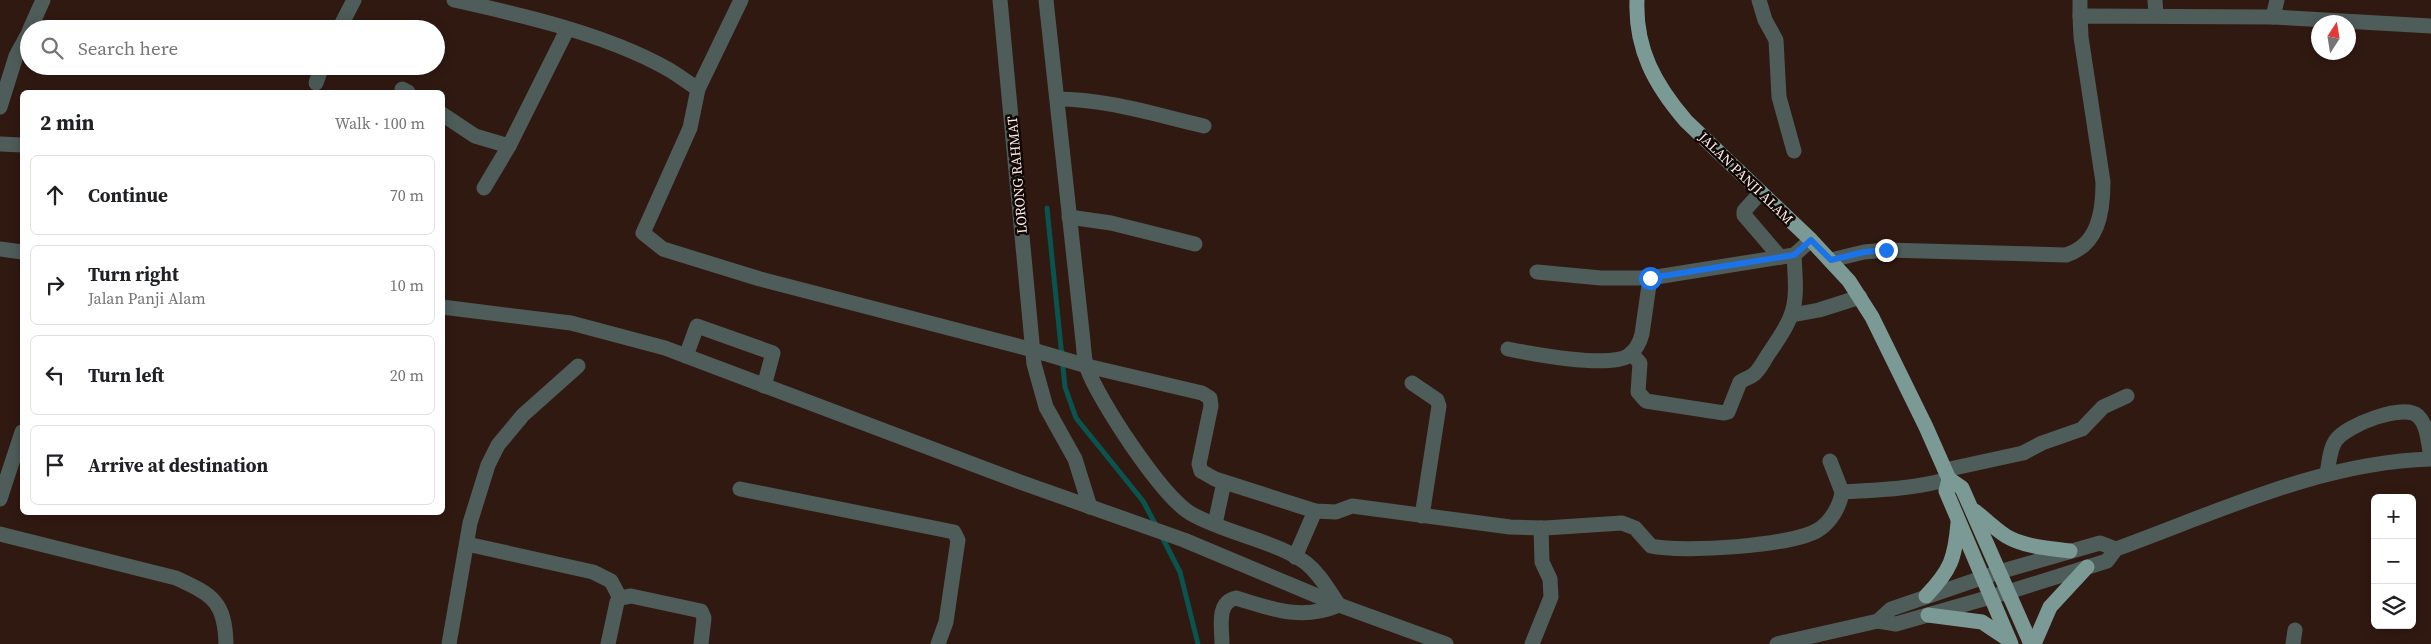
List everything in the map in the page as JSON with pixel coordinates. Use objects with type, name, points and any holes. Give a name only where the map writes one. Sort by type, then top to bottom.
[{"type":"main road","name":"JALAN PANJI ALAM","points":[[1637,0],[1641,44],[1646,63],[1666,98],[1686,121],[1831,260],[1860,297],[1926,427],[1947,474],[1962,488],[2033,644]]},
{"type":"main road","name":"JALAN PANJI ALAM","points":[[1947,474],[1946,491],[2011,643]]},
{"type":"main road","points":[[1972,509],[2006,536],[2015,540],[2032,545],[2070,551]]},
{"type":"main road","points":[[1926,596],[1943,579],[1952,564],[1958,520]]},
{"type":"main road","points":[[2033,644],[2050,607],[2087,567]]},
{"type":"main road","points":[[1928,615],[1982,622],[2011,643]]},
{"type":"street","points":[[34,20],[43,0]]},
{"type":"street","points":[[344,20],[354,0]]},
{"type":"street","points":[[454,0],[601,40],[666,68],[698,89]]},
{"type":"street","points":[[741,0],[698,89],[690,128],[643,233],[663,249],[760,280],[1084,366],[1208,395],[1212,406],[1199,464],[1201,471],[1224,482],[1315,511],[1336,512],[1352,506],[1510,527],[1541,528],[1622,523],[1634,528],[1651,546],[1707,549],[1726,548],[1799,538],[1811,534],[1828,521],[1841,500],[1842,492],[1830,461]]},
{"type":"street","name":"LORONG RAHMAT","points":[[1000,0],[1036,352],[1036,373],[1046,407],[1075,458],[1090,507]]},
{"type":"street","points":[[1046,0],[1084,366],[1103,399],[1159,485],[1189,512],[1295,557],[1316,574],[1339,605]]},
{"type":"street","points":[[1759,0],[1764,20],[1776,40],[1779,97],[1794,151]]},
{"type":"street","points":[[1831,260],[1864,252],[1886,250],[2066,255],[2079,251],[2090,239],[2098,223],[2103,204],[2104,182],[2081,37],[2080,0]]},
{"type":"street","points":[[2274,17],[2276,0]]},
{"type":"street","points":[[2080,16],[2156,8],[2431,26]]},
{"type":"street","points":[[484,188],[509,146],[567,30]]},
{"type":"street","points":[[0,107],[20,49]]},
{"type":"street","points":[[316,82],[319,75]]},
{"type":"street","points":[[1057,99],[1081,99],[1113,104],[1204,126]]},
{"type":"street","points":[[445,116],[475,136],[509,146]]},
{"type":"street","points":[[0,144],[20,145]]},
{"type":"street","points":[[1631,353],[1640,363],[1638,392],[1646,401],[1726,413],[1730,409],[1740,382],[1758,370],[1781,337],[1792,315],[1796,298],[1787,256],[1744,215],[1744,211],[1761,192]]},
{"type":"street","points":[[1070,217],[1111,223],[1195,244]]},
{"type":"street","points":[[1537,272],[1601,278],[1650,278],[1787,256],[1811,240]]},
{"type":"street","points":[[0,249],[20,252]]},
{"type":"street","points":[[1508,350],[1568,358],[1613,360],[1623,358],[1631,353],[1642,334],[1650,278]]},
{"type":"street","points":[[1792,315],[1819,310],[1860,297]]},
{"type":"street","points":[[445,307],[571,323],[648,343],[1184,540],[1339,605],[1446,644]]},
{"type":"street","points":[[686,356],[697,326],[773,353],[764,386]]},
{"type":"street","points":[[449,644],[456,593],[478,494],[488,464],[498,445],[523,415],[578,366]]},
{"type":"street","points":[[1412,383],[1437,400],[1439,406],[1422,516]]},
{"type":"street","points":[[1842,492],[1893,490],[2024,453],[2042,443],[2082,428],[2103,407],[2127,396]]},
{"type":"street","points":[[1777,644],[1878,621],[1896,624],[1991,598],[2107,561],[2116,549],[2327,473],[2403,460],[2431,458],[2425,429],[2418,416],[2413,413],[2389,414],[2371,418],[2336,440],[2327,473]]},
{"type":"street","points":[[0,500],[20,438]]},
{"type":"street","points":[[1215,524],[1224,482]]},
{"type":"street","points":[[740,489],[954,532],[958,540],[946,622],[943,636],[938,644]]},
{"type":"street","points":[[1295,557],[1315,511]]},
{"type":"street","points":[[1532,644],[1551,596],[1550,580],[1542,562],[1541,528]]},
{"type":"street","points":[[0,534],[176,578],[193,586],[218,604],[224,614],[226,644]]},
{"type":"street","points":[[1878,621],[1891,609],[1982,577],[2100,543],[2116,549]]},
{"type":"street","points":[[467,544],[593,572],[611,581],[620,598]]},
{"type":"street","points":[[608,644],[617,602],[620,598],[631,596],[701,611],[704,618],[701,644]]},
{"type":"street","points":[[1222,644],[1222,611],[1227,601],[1231,599],[1236,598],[1284,612],[1305,614],[1322,612],[1339,605]]},
{"type":"waterway","points":[[1047,208],[1065,387],[1076,418],[1143,501],[1157,527]]},
{"type":"waterway","points":[[1161,535],[1180,572],[1198,644]]},
{"type":"route","points":[[1650,278],[1729,267],[1794,255],[1811,240],[1831,260],[1864,252],[1886,250]]}]
